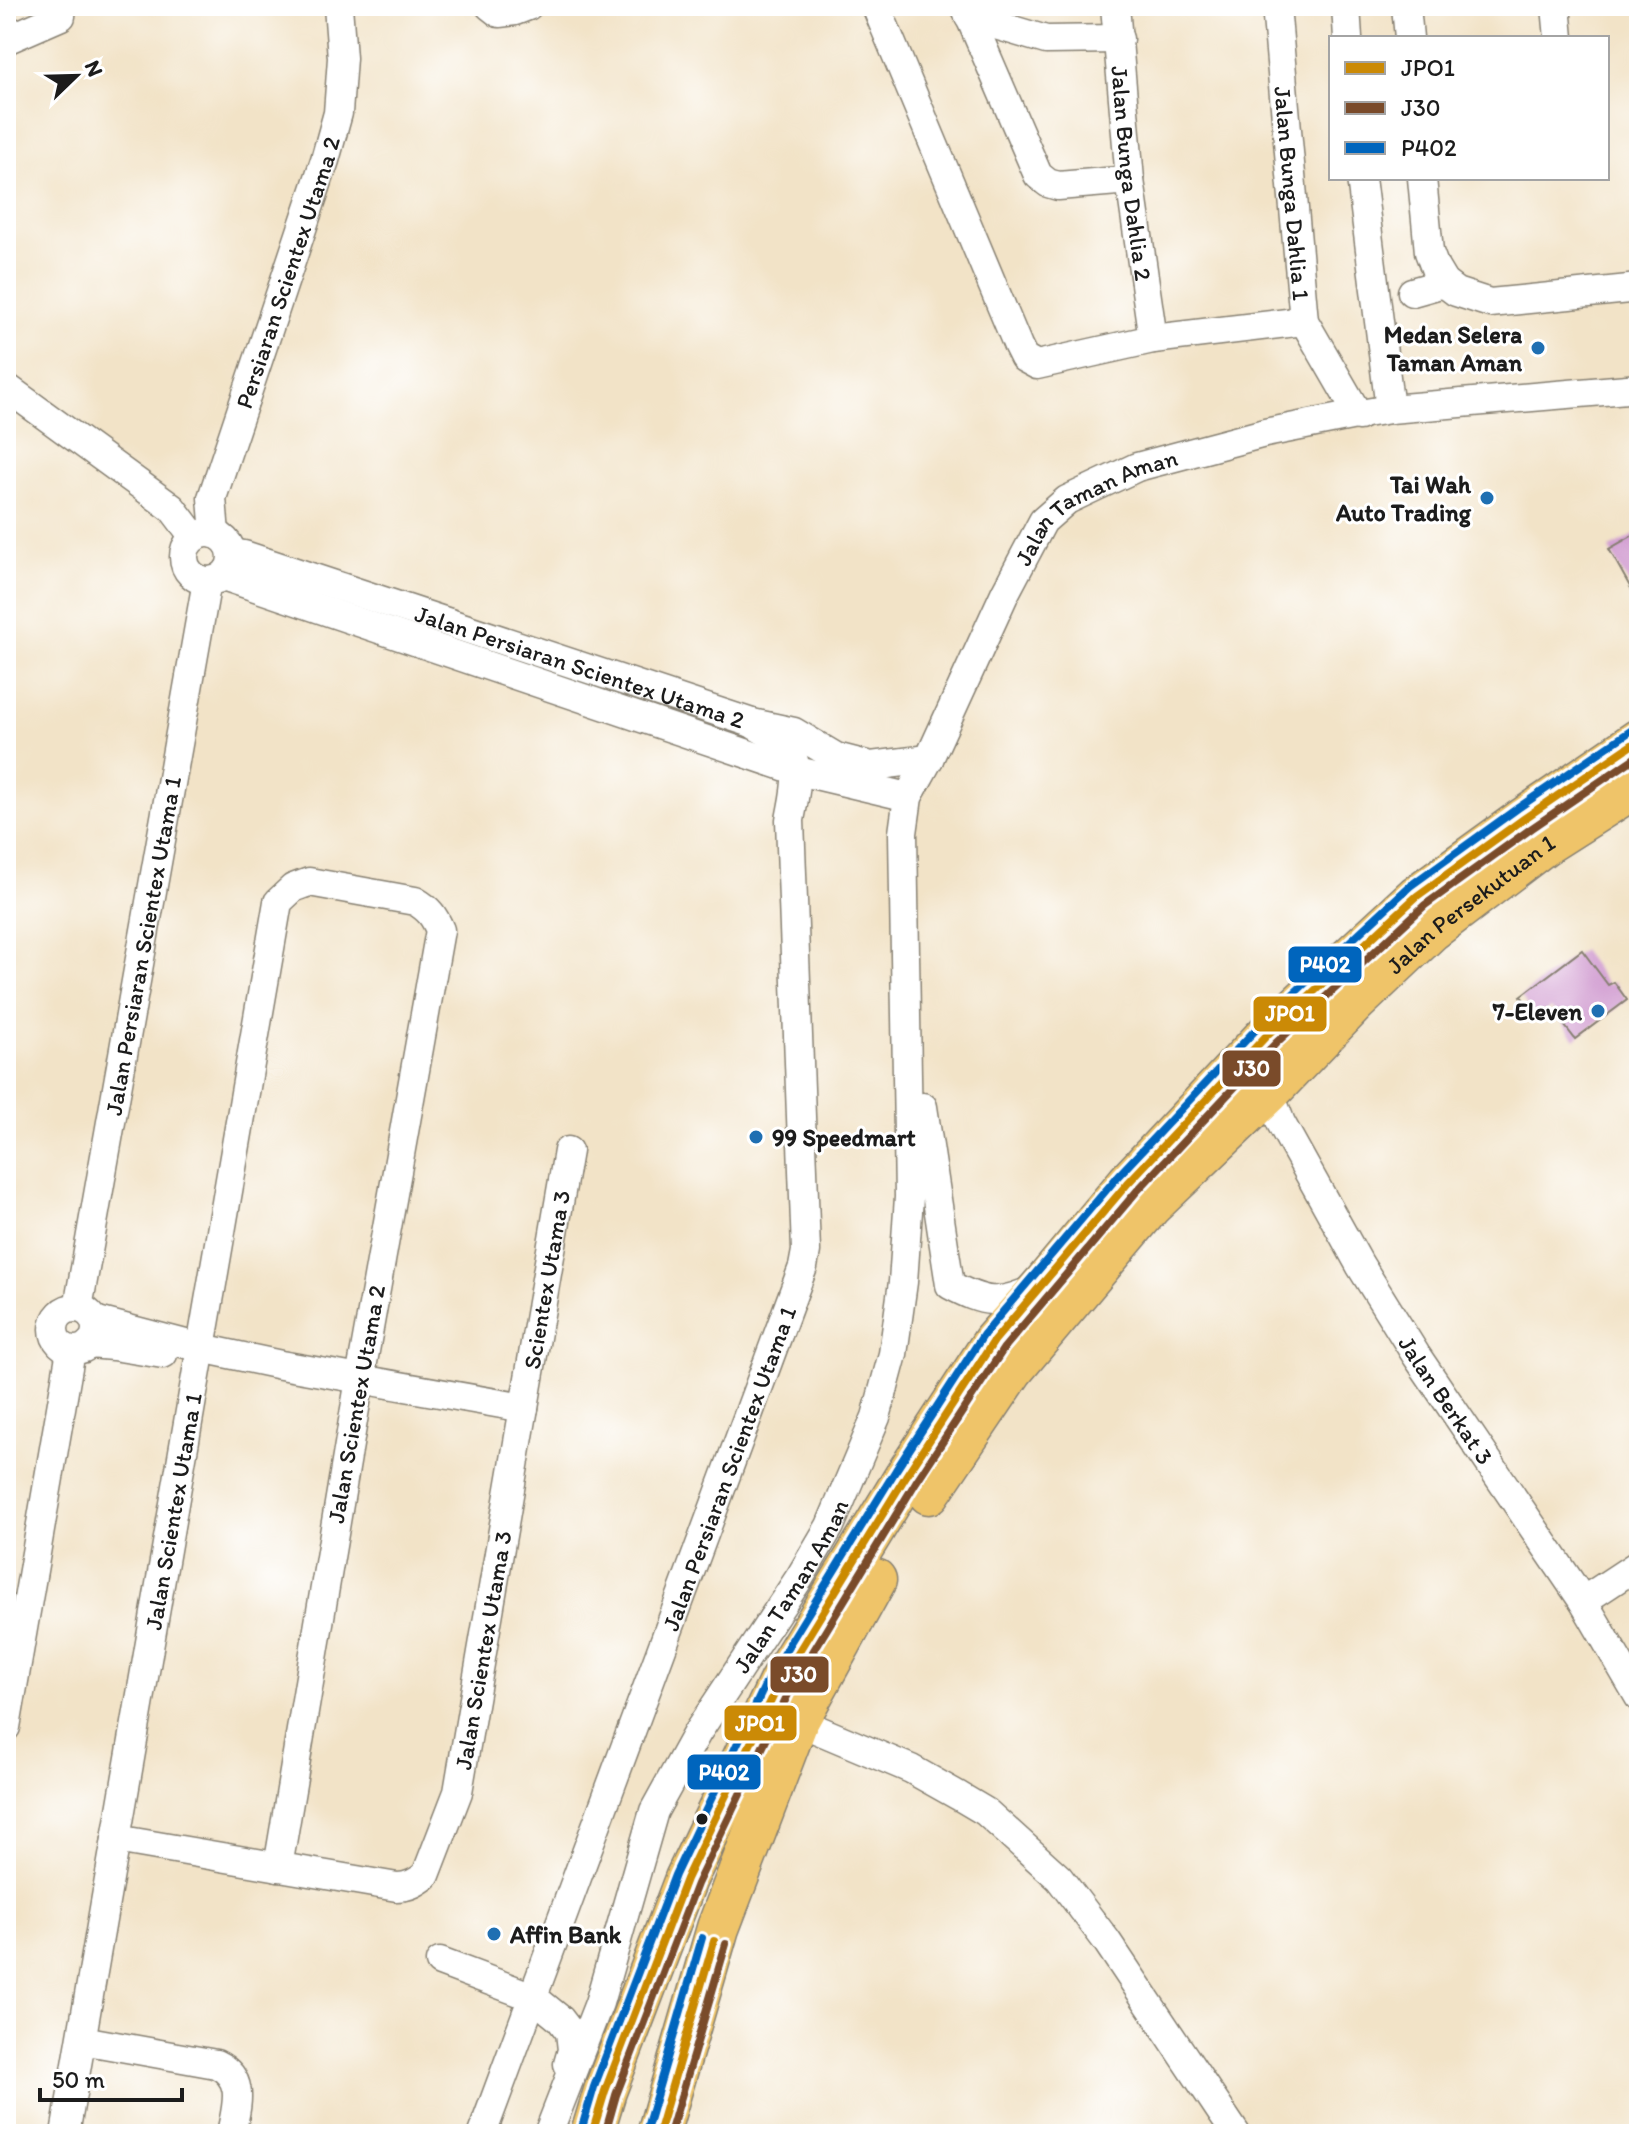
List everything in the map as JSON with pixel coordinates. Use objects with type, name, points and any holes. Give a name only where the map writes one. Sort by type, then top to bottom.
[{"type":"highway","name":"Jalan Persekutuan 1","points":[[592,2134],[605,2091],[686,1879],[780,1682],[906,1476],[994,1341],[1128,1183],[1268,1034],[1417,896],[1639,740]]},
{"type":"highway","name":"Jalan Persekutuan 1","points":[[658,2134],[718,1928],[797,1721],[869,1588],[1012,1370],[1150,1206],[1431,930],[1543,845],[1639,784]]},
{"type":"street","points":[[6,40],[61,16],[62,6]]},
{"type":"street","name":"Persiaran Scientex Utama 2","points":[[214,556],[212,498],[338,113],[342,58],[338,6]]},
{"type":"street","points":[[490,6],[499,13],[528,6]]},
{"type":"street","points":[[876,6],[1024,358],[1037,365],[1153,339],[1304,321]]},
{"type":"street","name":"Jalan Bunga Dahlia 2","points":[[1115,6],[1130,180],[1153,339]]},
{"type":"street","name":"Jalan Bunga Dahlia 1","points":[[1276,6],[1304,321],[1359,416]]},
{"type":"street","points":[[1346,6],[1348,36]]},
{"type":"street","points":[[1406,6],[1409,36]]},
{"type":"street","points":[[1556,6],[1559,36]]},
{"type":"street","points":[[967,11],[1046,40],[1119,39]]},
{"type":"street","points":[[967,11],[1038,175],[1058,186],[1130,180]]},
{"type":"street","points":[[1361,180],[1390,409]]},
{"type":"street","points":[[1422,180],[1429,252],[1435,268],[1444,283],[1470,297],[1490,303],[1639,288]]},
{"type":"street","points":[[1412,292],[1444,283]]},
{"type":"street","points":[[6,387],[172,508],[214,556]]},
{"type":"street","name":"Jalan Taman Aman","points":[[547,2134],[599,2003],[654,1811],[697,1733],[830,1526],[876,1417],[893,1354],[909,1197],[903,833],[908,797],[1043,521],[1067,500],[1137,467],[1265,433],[1390,409],[1639,388]]},
{"type":"street","name":"Jalan Persiaran Scientex Utama 2","points":[[214,556],[244,555],[752,723],[794,732],[836,757],[871,766],[929,759]]},
{"type":"street","name":"Jalan Persiaran Scientex Utama 2","points":[[214,556],[798,771],[908,797]]},
{"type":"street","name":"Jalan Persiaran Scientex Utama 1","points":[[6,1727],[83,1330],[214,556]]},
{"type":"street","points":[[752,723],[782,742],[798,771]]},
{"type":"street","name":"Jalan Persiaran Scientex Utama 1","points":[[482,2134],[803,1267],[806,1251],[790,820],[798,771]]},
{"type":"street","name":"Jalan Scientex Utama 2","points":[[278,1867],[440,930],[435,917],[415,901],[309,882],[287,892]]},
{"type":"street","name":"Jalan Scientex Utama 1","points":[[65,2134],[275,918],[278,902],[287,892]]},
{"type":"street","name":"Jalan Taman Aman","points":[[907,1007],[950,1285],[973,1297],[999,1301],[1015,1298],[1045,1283]]},
{"type":"street","name":"Jalan Berkat 3","points":[[1269,1092],[1281,1123],[1360,1265],[1416,1355],[1583,1601],[1639,1697]]},
{"type":"street","name":"Scientex Utama 3","points":[[524,1408],[568,1151]]},
{"type":"street","points":[[83,1330],[200,1356],[281,1365],[524,1408]]},
{"type":"street","name":"Jalan Scientex Utama 3","points":[[278,1867],[397,1887],[416,1883],[426,1875],[458,1792],[524,1408]]},
{"type":"street","points":[[1583,1601],[1639,1564]]},
{"type":"street","points":[[797,1721],[911,1769],[986,1812],[1059,1878],[1106,1940],[1236,2134]]},
{"type":"street","points":[[116,1839],[278,1867]]},
{"type":"street","points":[[440,1962],[533,1997],[560,2019],[570,2032],[572,2050],[547,2134]]},
{"type":"street","points":[[82,2040],[224,2068],[237,2089],[231,2134]]},
{"type":"building","points":[[1639,532],[1639,603],[1609,549]]},
{"type":"building","points":[[1582,950],[1608,985],[1614,982],[1627,1000],[1575,1039],[1551,1008],[1537,1018],[1521,996]]},
{"type":"transit line","name":"P402","points":[[581,2131],[594,2087],[675,1875],[769,1677],[984,1334],[1119,1175],[1260,1025],[1410,886],[1632,730]]},
{"type":"transit line","name":"JPO1","points":[[592,2134],[605,2091],[686,1879],[780,1682],[906,1476],[994,1341],[1128,1183],[1268,1034],[1417,896],[1639,740]]},
{"type":"transit line","name":"J30","points":[[605,2134],[616,2095],[697,1884],[791,1688],[916,1482],[1004,1348],[1137,1191],[1276,1043],[1425,905],[1639,755]]},
{"type":"transit line","name":"P402","points":[[646,2131],[702,1938]]},
{"type":"transit line","name":"JPO1","points":[[658,2134],[714,1941]]},
{"type":"transit line","name":"J30","points":[[670,2134],[726,1944]]},
{"type":"place","name":"Medan Selera Taman Aman","points":[[1538,348]]},
{"type":"place","name":"Tai Wah Auto Trading","points":[[1487,498]]},
{"type":"place","name":"7-Eleven","points":[[1598,1011]]},
{"type":"place","name":"99 Speedmart","points":[[756,1137]]},
{"type":"place","name":"Affin Bank","points":[[494,1934]]}]
